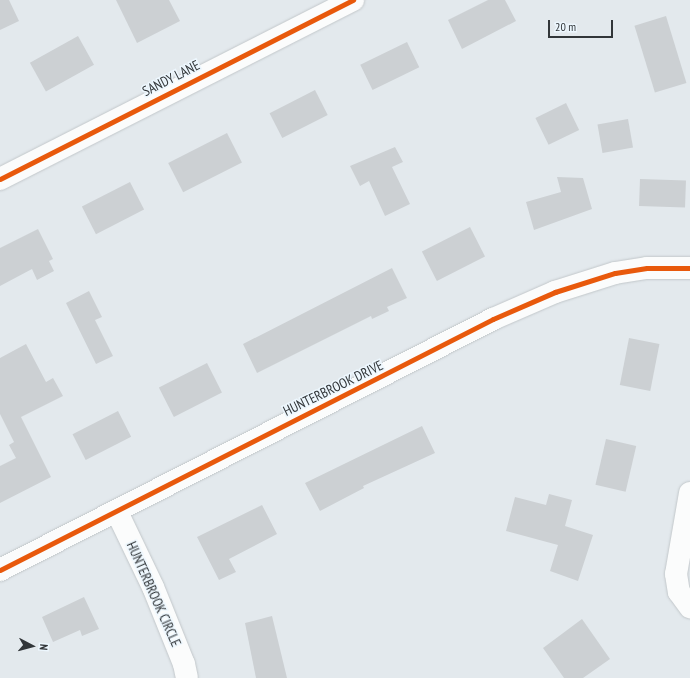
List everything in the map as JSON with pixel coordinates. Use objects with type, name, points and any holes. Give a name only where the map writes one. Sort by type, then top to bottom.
[{"type":"street","name":"SANDY LANE","points":[[0,180],[354,0]]},
{"type":"street","name":"HUNTERBROOK DRIVE","points":[[0,570],[117,512],[493,319],[555,292],[621,272],[648,268],[690,268]]},
{"type":"street","points":[[685,600],[676,574],[690,493]]},
{"type":"street","name":"HUNTERBROOK CIRCLE","points":[[117,512],[153,587],[184,664],[187,678]]},
{"type":"building","points":[[0,0],[9,0],[19,21],[0,30]]},
{"type":"building","points":[[116,0],[169,0],[180,21],[137,43]]},
{"type":"building","points":[[488,0],[505,0],[516,21],[462,49],[448,20]]},
{"type":"building","points":[[666,16],[686,83],[655,93],[634,26]]},
{"type":"building","points":[[78,36],[94,65],[46,92],[30,63]]},
{"type":"building","points":[[407,42],[419,67],[373,90],[360,65]]},
{"type":"building","points":[[315,90],[328,115],[282,138],[270,113]]},
{"type":"building","points":[[566,103],[579,130],[549,145],[535,118]]},
{"type":"building","points":[[628,119],[633,148],[603,153],[597,124]]},
{"type":"building","points":[[227,133],[242,162],[183,192],[168,163]]},
{"type":"building","points":[[395,147],[403,162],[392,167],[410,204],[385,216],[369,181],[360,186],[350,166]]},
{"type":"building","points":[[557,177],[583,178],[592,209],[534,230],[526,202],[561,192]]},
{"type":"building","points":[[640,179],[686,181],[685,208],[639,206]]},
{"type":"building","points":[[130,182],[144,210],[96,234],[82,207]]},
{"type":"building","points":[[470,227],[485,256],[437,281],[422,252]]},
{"type":"building","points":[[38,229],[53,259],[49,261],[54,271],[37,280],[32,269],[0,286],[0,248]]},
{"type":"building","points":[[392,268],[407,298],[387,307],[389,311],[372,319],[371,316],[257,373],[243,344]]},
{"type":"building","points":[[89,291],[102,317],[95,320],[113,356],[96,364],[66,303]]},
{"type":"building","points":[[629,338],[659,344],[650,391],[620,385]]},
{"type":"building","points":[[26,344],[46,382],[53,378],[63,396],[21,417],[51,477],[0,503],[0,466],[16,458],[9,445],[14,442],[0,414],[0,358]]},
{"type":"building","points":[[207,363],[222,392],[174,417],[159,388]]},
{"type":"building","points":[[118,411],[131,437],[86,460],[73,434]]},
{"type":"building","points":[[422,426],[435,453],[363,486],[364,488],[320,511],[305,483]]},
{"type":"building","points":[[606,439],[636,446],[626,492],[595,485]]},
{"type":"building","points":[[549,494],[572,500],[565,526],[593,535],[578,581],[550,571],[558,545],[506,531],[515,497],[546,505]]},
{"type":"building","points":[[262,505],[277,534],[229,559],[236,572],[219,580],[197,537]]},
{"type":"building","points":[[84,597],[99,629],[82,636],[80,630],[53,642],[42,617]]},
{"type":"building","points":[[272,616],[287,678],[256,678],[245,623]]},
{"type":"building","points":[[582,619],[610,659],[583,678],[564,678],[543,648]]},
{"type":"cycle path","points":[[0,179],[353,0]]},
{"type":"cycle path","points":[[0,570],[493,319],[555,292],[615,273],[647,268],[690,268]]}]
